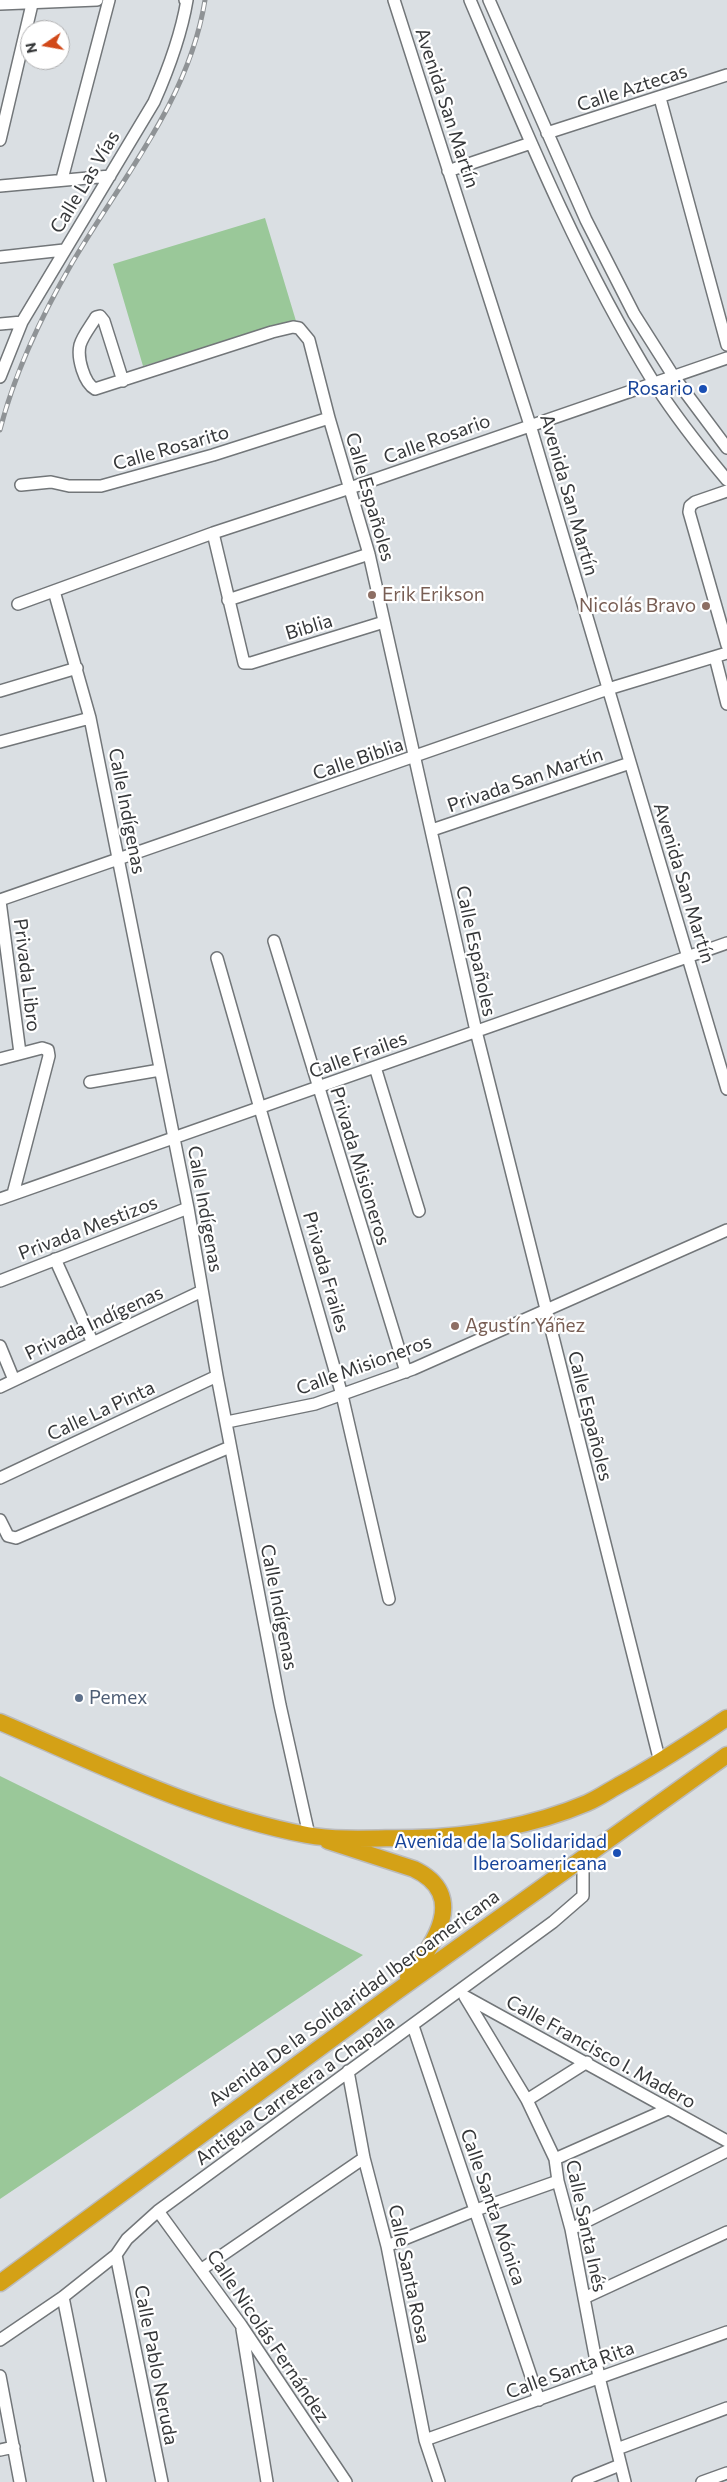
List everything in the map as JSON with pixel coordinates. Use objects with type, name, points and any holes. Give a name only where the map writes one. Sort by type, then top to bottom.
[{"type":"highway","points":[[309,1835],[436,1837],[493,1830],[557,1814],[589,1803],[660,1762],[727,1718]]},
{"type":"highway","points":[[0,1722],[175,1797],[257,1824],[309,1835],[423,1874],[437,1889],[443,1907],[442,1921],[438,1935],[431,1947],[393,1994]]},
{"type":"highway","name":"Avenida De la Solidaridad Iberoamericana","points":[[0,2283],[582,1856],[727,1755]]},
{"type":"street","points":[[0,4],[33,1],[97,0]]},
{"type":"street","points":[[62,180],[109,0]]},
{"type":"street","name":"Calle Las Vías","points":[[0,377],[22,322],[154,102],[169,68],[183,26],[186,0]]},
{"type":"street","name":"Avenida San Martín","points":[[394,0],[530,425],[727,1088]]},
{"type":"street","points":[[470,0],[572,233],[619,323],[655,384],[694,440],[727,480]]},
{"type":"street","points":[[489,0],[586,220],[634,314],[674,377],[727,448]]},
{"type":"street","points":[[0,140],[33,1]]},
{"type":"street","name":"Calle Aztecas","points":[[547,133],[727,75]]},
{"type":"street","points":[[660,98],[727,345]]},
{"type":"street","points":[[448,172],[531,143]]},
{"type":"street","points":[[0,186],[110,176]]},
{"type":"street","points":[[0,257],[64,250]]},
{"type":"street","name":"Calle Españoles","points":[[123,381],[104,321],[100,316],[96,317],[79,348],[88,386],[95,389],[123,381],[263,335],[293,327],[304,332],[309,340],[329,418],[369,554],[476,1031],[660,1762]]},
{"type":"street","points":[[0,324],[22,322]]},
{"type":"street","name":"Calle Rosario","points":[[18,604],[213,533],[350,488],[727,358]]},
{"type":"street","name":"Calle Rosarito","points":[[20,485],[51,482],[69,486],[101,486],[213,455],[329,418]]},
{"type":"street","points":[[727,491],[695,502],[690,506],[689,512],[727,645]]},
{"type":"street","points":[[213,533],[228,600],[369,554]]},
{"type":"street","name":"Calle Indígenas","points":[[54,592],[90,718],[175,1138],[216,1376],[227,1422],[230,1448],[280,1706],[309,1835]]},
{"type":"street","name":"Biblia","points":[[228,600],[244,663],[250,663],[384,622]]},
{"type":"street","name":"Calle Biblia","points":[[0,900],[415,758],[608,689],[727,653]]},
{"type":"street","points":[[715,657],[727,704]]},
{"type":"street","points":[[0,691],[76,668]]},
{"type":"street","points":[[0,742],[90,718]]},
{"type":"street","name":"Privada San Martín","points":[[432,830],[630,763]]},
{"type":"street","name":"Privada Libro","points":[[0,900],[20,1053]]},
{"type":"street","name":"Privada Misioneros","points":[[274,941],[406,1372]]},
{"type":"street","name":"Calle Frailes","points":[[0,1200],[727,943]]},
{"type":"street","name":"Privada Frailes","points":[[217,958],[342,1395],[389,1599]]},
{"type":"street","points":[[0,1059],[42,1048],[48,1050],[49,1056],[13,1194]]},
{"type":"street","points":[[375,1067],[419,1211]]},
{"type":"street","points":[[90,1082],[160,1070]]},
{"type":"street","name":"Privada Mestizos","points":[[0,1281],[188,1208]]},
{"type":"street","name":"Calle Misioneros","points":[[227,1422],[314,1404],[406,1372],[727,1230]]},
{"type":"street","points":[[55,1259],[92,1341]]},
{"type":"street","name":"Privada Indígenas","points":[[0,1387],[92,1341],[202,1290]]},
{"type":"street","points":[[0,1346],[14,1380]]},
{"type":"street","name":"Calle La Pinta","points":[[0,1478],[216,1376]]},
{"type":"street","points":[[0,1520],[5,1533],[13,1539],[230,1448]]},
{"type":"street","name":"Antigua Carretera a Chapala","points":[[0,2340],[63,2297],[116,2254],[127,2239],[158,2211],[348,2071],[461,1995],[553,1922],[583,1896],[582,1856]]},
{"type":"street","name":"Calle Francisco I. Madero","points":[[461,1995],[587,2062],[727,2141]]},
{"type":"street","name":"Calle Santa Inés","points":[[461,1995],[527,2100],[555,2159],[558,2181],[571,2228],[599,2377],[625,2482]]},
{"type":"street","name":"Calle Santa Mónica","points":[[413,2026],[539,2400]]},
{"type":"street","points":[[527,2100],[587,2062]]},
{"type":"street","name":"Calle Santa Rosa","points":[[348,2071],[364,2158],[387,2246],[425,2440],[440,2482]]},
{"type":"street","points":[[555,2159],[668,2109]]},
{"type":"street","points":[[571,2228],[727,2151]]},
{"type":"street","points":[[202,2269],[364,2158]]},
{"type":"street","points":[[387,2246],[476,2210],[558,2181]]},
{"type":"street","name":"Calle Nicolás Fernández","points":[[158,2211],[241,2325],[346,2482]]},
{"type":"street","points":[[584,2298],[727,2232]]},
{"type":"street","name":"Calle Pablo Neruda","points":[[116,2254],[162,2482]]},
{"type":"street","points":[[63,2297],[100,2482]]},
{"type":"street","points":[[241,2325],[267,2482]]},
{"type":"street","name":"Calle Santa Rita","points":[[425,2440],[727,2332]]},
{"type":"street","points":[[0,2376],[20,2482]]},
{"type":"street","points":[[617,2449],[727,2408]]},
{"type":"street","points":[[0,2450],[14,2447]]},
{"type":"street","points":[[578,2482],[620,2465]]},
{"type":"street","points":[[702,2482],[727,2473]]},
{"type":"green space","points":[[265,218],[296,321],[143,366],[113,264]]},
{"type":"green space","points":[[0,1776],[363,1955],[0,2199]]},
{"type":"railway","points":[[0,430],[21,365],[50,303],[91,231],[132,169],[169,105],[197,37],[205,0]]},
{"type":"place","name":"Rosario","points":[[703,389]]},
{"type":"place","name":"Erik Erikson","points":[[372,595]]},
{"type":"place","name":"Nicolás Bravo","points":[[706,606]]},
{"type":"place","name":"Agustín Yáñez","points":[[455,1326]]},
{"type":"place","name":"Pemex","points":[[79,1698]]},
{"type":"place","name":"Avenida de la Solidaridad Iberoamericana","points":[[617,1853]]}]
